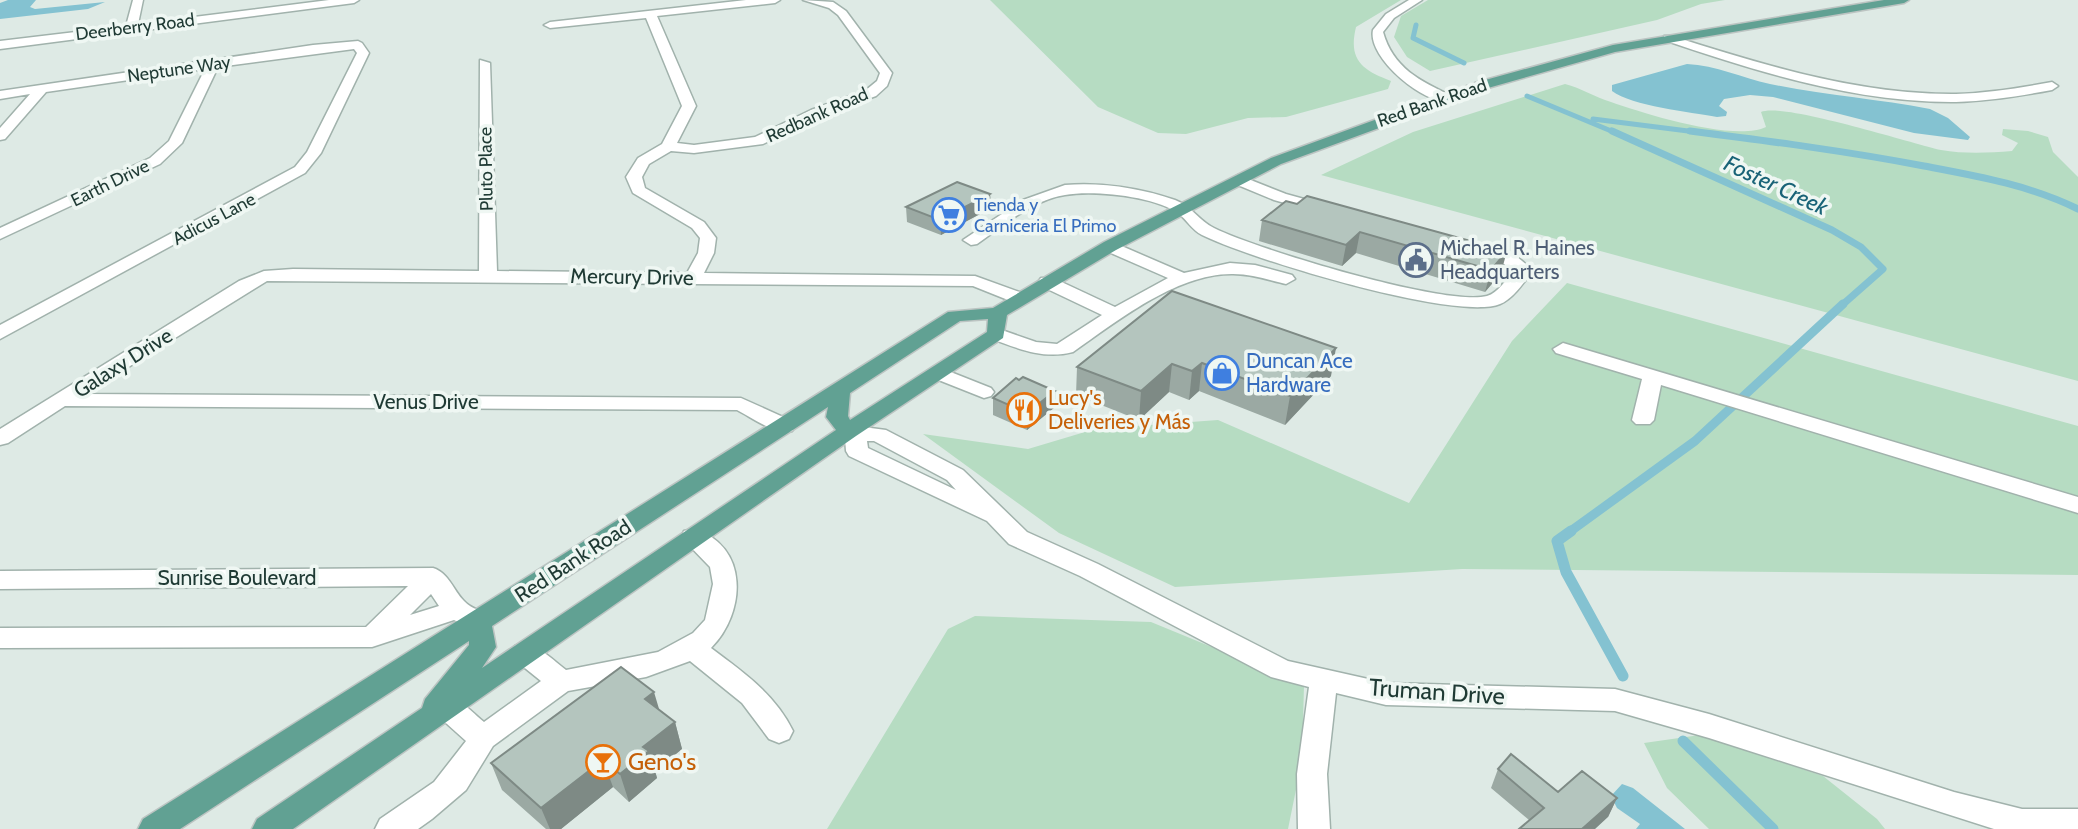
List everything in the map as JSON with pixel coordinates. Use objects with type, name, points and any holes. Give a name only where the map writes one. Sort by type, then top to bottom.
[{"type":"main road","name":"Red Bank Road","points":[[284,825],[420,725],[937,373],[997,323],[1019,298],[1183,208],[1327,140],[1519,75],[1668,38],[1904,0]]},
{"type":"main road","name":"Red Bank Road","points":[[154,829],[467,616],[784,426],[955,316],[997,323]]},
{"type":"main road","points":[[839,390],[837,417],[852,433]]},
{"type":"main road","points":[[420,725],[483,647],[467,616]]},
{"type":"street","points":[[131,28],[138,0]]},
{"type":"street","name":"Deerberry Road","points":[[0,45],[354,0]]},
{"type":"street","points":[[550,24],[775,0]]},
{"type":"street","name":"Redbank Road","points":[[669,146],[694,149],[758,141],[816,113],[871,93],[883,83],[886,73],[842,13],[833,5],[817,0]]},
{"type":"street","points":[[1417,0],[1390,16],[1377,32],[1380,52],[1401,74],[1447,99]]},
{"type":"street","points":[[650,14],[689,106],[686,116],[671,137],[669,146],[643,160],[635,177],[638,191],[698,225],[708,238],[706,253],[694,277]]},
{"type":"street","points":[[1668,38],[1751,65],[1862,89],[1940,97],[1978,97],[2017,95],[2052,86]]},
{"type":"street","name":"Neptune Way","points":[[0,94],[358,44]]},
{"type":"street","name":"Adicus Lane","points":[[0,333],[268,190],[300,170],[314,153],[360,60],[363,53],[358,44]]},
{"type":"street","name":"Pluto Place","points":[[484,63],[488,275]]},
{"type":"street","name":"Earth Drive","points":[[0,234],[155,161],[175,143],[213,65]]},
{"type":"street","points":[[0,136],[43,89]]},
{"type":"street","points":[[1238,180],[1280,197],[1344,215]]},
{"type":"street","points":[[971,240],[1039,199],[1062,190],[1085,188],[1156,199],[1183,208],[1204,230],[1288,260],[1464,304],[1493,301],[1524,270],[1510,260],[1459,246]]},
{"type":"street","points":[[1110,246],[1179,278]]},
{"type":"street","points":[[997,323],[1039,349],[1053,351],[1066,348],[1179,278],[1239,268],[1286,279]]},
{"type":"street","name":"Mercury Drive","points":[[245,285],[264,276],[293,274],[975,281],[1019,298]]},
{"type":"street","points":[[1047,282],[1117,315]]},
{"type":"street","name":"Galaxy Drive","points":[[0,439],[245,285]]},
{"type":"street","points":[[1563,349],[2078,505]]},
{"type":"street","points":[[937,373],[984,392]]},
{"type":"street","points":[[1643,420],[1653,376]]},
{"type":"street","name":"Venus Drive","points":[[63,400],[741,404],[784,426]]},
{"type":"street","name":"Truman Drive","points":[[852,433],[857,451],[1000,520],[1018,538],[1088,570],[1281,670],[1387,694],[1615,701],[1709,726],[2000,821],[2078,823]]},
{"type":"street","points":[[391,829],[431,805],[467,769],[483,738],[561,682],[665,661],[692,648],[716,624],[727,581],[721,562],[715,554],[693,537]]},
{"type":"street","points":[[0,638],[372,637],[467,616],[433,577],[372,637]]},
{"type":"street","name":"Sunrise Boulevard","points":[[0,580],[433,577]]},
{"type":"street","points":[[692,648],[749,691],[771,715],[779,731]]},
{"type":"street","points":[[525,653],[561,682]]},
{"type":"street","points":[[1314,829],[1312,774],[1324,680]]},
{"type":"street","points":[[447,707],[483,738]]},
{"type":"green space","points":[[990,0],[1401,0],[1356,27],[1354,38],[1356,56],[1360,62],[1372,73],[1391,81],[1388,89],[1286,117],[1248,118],[1186,134],[1158,133],[1098,107]]},
{"type":"green space","points":[[1428,0],[1725,0],[1701,4],[1657,20],[1430,71],[1407,57],[1394,37],[1401,16]]},
{"type":"green space","points":[[1565,84],[1645,113],[1712,129],[1752,131],[1766,127],[1761,112],[1773,110],[1819,118],[1958,152],[2012,151],[2018,143],[2002,135],[2003,129],[2028,131],[2048,137],[2053,152],[2078,177],[2078,381],[1321,175],[1413,132]]},
{"type":"green space","points":[[1567,283],[2078,426],[2078,575],[1462,569],[1175,587],[1059,533],[923,434],[1028,449],[1095,429],[1218,420],[1409,503],[1512,341]]},
{"type":"green space","points":[[975,616],[1151,622],[1304,685],[1302,760],[1288,829],[827,829],[948,629]]},
{"type":"green space","points":[[1700,735],[1823,776],[1877,819],[1885,829],[1709,829],[1667,788],[1644,743]]},
{"type":"water","points":[[8,0],[36,0],[30,7],[35,9],[105,2],[88,9],[0,19],[0,3]]},
{"type":"water","points":[[1687,64],[1790,88],[1930,109],[1948,118],[1970,137],[1968,140],[1914,133],[1773,97],[1750,95],[1724,99],[1719,106],[1727,112],[1726,116],[1717,117],[1633,101],[1612,91],[1612,85]]},
{"type":"water","points":[[1622,784],[1633,788],[1685,829],[1636,829],[1640,824],[1617,808],[1611,796]]},
{"type":"building","points":[[957,182],[990,194],[940,220],[906,207]]},
{"type":"building","points":[[1307,196],[1507,251],[1491,270],[1360,232],[1346,245],[1262,220],[1286,201],[1297,204]]},
{"type":"building","points":[[1172,291],[1336,348],[1290,396],[1202,363],[1192,371],[1172,364],[1141,391],[1077,367]]},
{"type":"building","points":[[1023,377],[1055,391],[1027,413],[993,398],[1016,378],[1019,380]]},
{"type":"building","points":[[621,667],[654,692],[645,699],[675,722],[643,747],[649,751],[620,774],[603,760],[541,808],[491,763]]},
{"type":"building","points":[[1511,754],[1558,792],[1582,771],[1617,798],[1582,829],[1519,829],[1544,808],[1498,769]]},
{"type":"waterway","points":[[1416,25],[1413,38],[1464,63]]},
{"type":"waterway","points":[[1527,96],[1616,133]]},
{"type":"waterway","name":"Foster Creek","points":[[1593,119],[1704,133]]},
{"type":"waterway","name":"Foster Creek","points":[[1612,131],[1832,230],[1861,247],[1883,269],[1841,306]]},
{"type":"waterway","name":"Foster Creek","points":[[1690,131],[1836,151],[1964,174],[2022,187],[2078,209]]},
{"type":"waterway","name":"Foster Creek","points":[[1568,533],[1695,441],[1843,304]]},
{"type":"waterway","name":"Foster Creek","points":[[1571,531],[1557,541],[1566,572],[1623,676]]},
{"type":"waterway","name":"Foster Creek","points":[[1683,741],[1773,829]]},
{"type":"place","name":"Tienda y Carniceria El Primo","points":[[949,215]]},
{"type":"place","name":"Michael R. Haines Headquarters","points":[[1416,260]]},
{"type":"place","name":"Duncan Ace Hardware","points":[[1222,373]]},
{"type":"place","name":"Lucy's Deliveries y Más","points":[[1024,410]]},
{"type":"place","name":"Geno's","points":[[603,762]]}]
